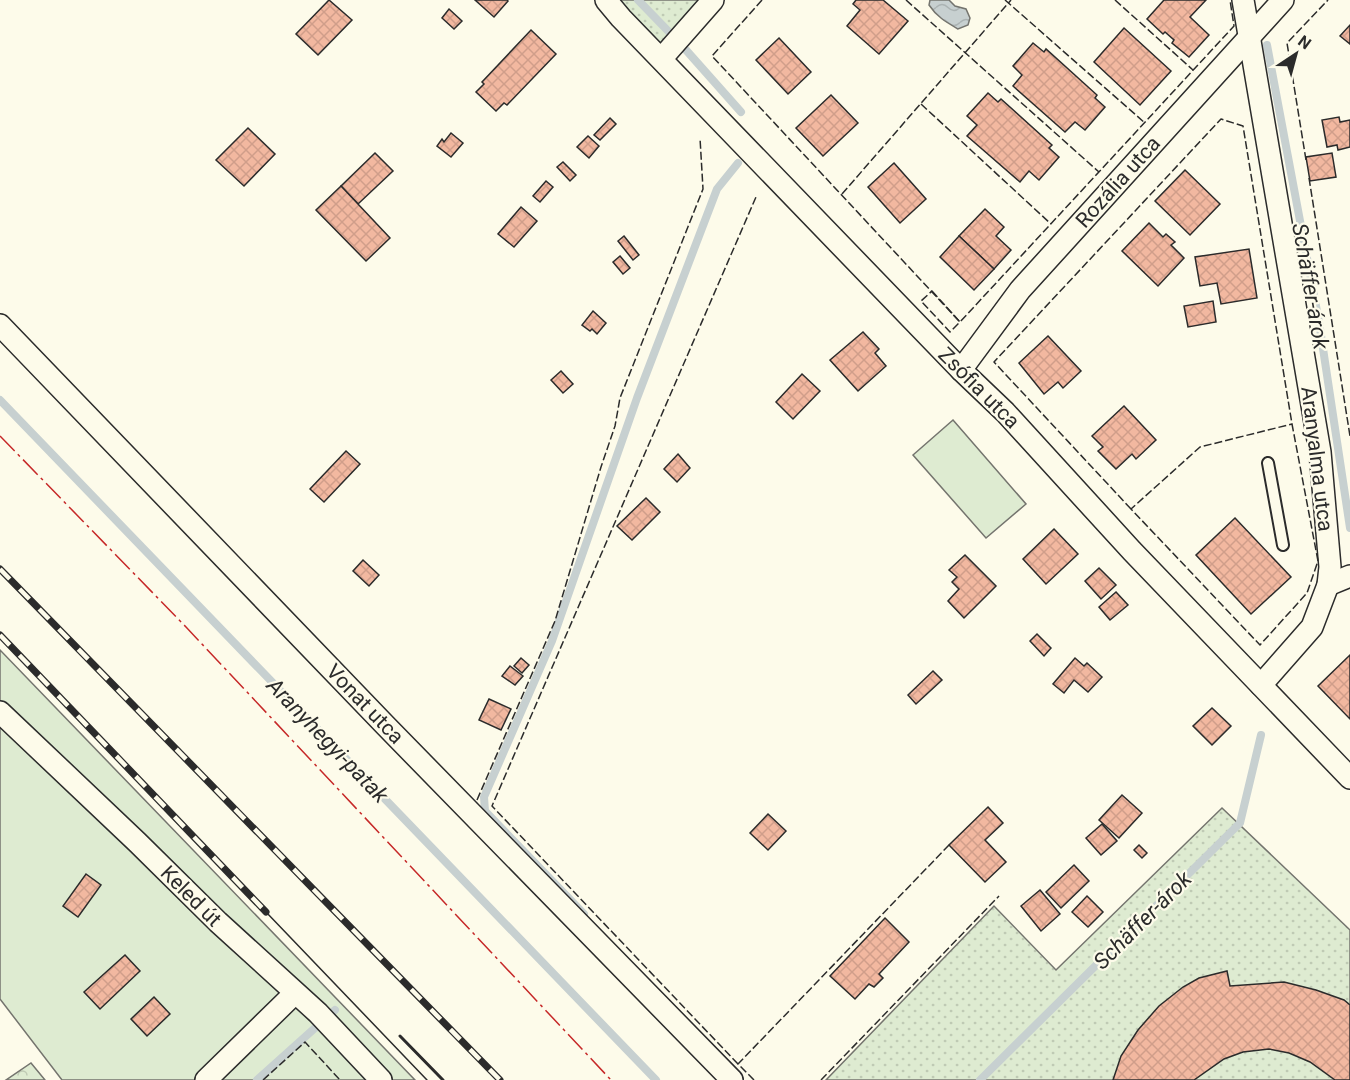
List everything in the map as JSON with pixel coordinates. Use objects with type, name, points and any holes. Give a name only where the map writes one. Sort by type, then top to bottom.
[{"type":"street","name":"Zsófia utca","points":[[606,0],[961,370],[1005,412],[1132,551],[1350,778]]},
{"type":"street","points":[[662,58],[713,0]]},
{"type":"street","name":"Aranyalma utca","points":[[1243,0],[1320,452],[1330,567],[1328,585],[1312,627],[1261,685]]},
{"type":"street","name":"Rozália utca","points":[[961,370],[1020,290],[1283,0]]},
{"type":"street","name":"Vonat utca","points":[[0,325],[386,726],[732,1080]]},
{"type":"street","points":[[1328,585],[1350,576]]},
{"type":"street","name":"Keled út","points":[[0,712],[218,922],[318,1013],[381,1080]]},
{"type":"street","points":[[206,1080],[295,993]]},
{"type":"lane","points":[[1268,463],[1283,545]]},
{"type":"green space","points":[[609,0],[713,0],[662,58]]},
{"type":"green space","points":[[953,420],[1026,504],[986,538],[913,455]]},
{"type":"green space","points":[[0,650],[415,1080],[62,1080],[0,999]]},
{"type":"green space","points":[[1222,808],[1350,930],[1350,1080],[826,1080],[994,906],[1056,970]]},
{"type":"green space","points":[[31,1063],[45,1080],[6,1080]]},
{"type":"water","points":[[930,0],[949,0],[955,6],[966,9],[970,18],[968,25],[958,29],[932,9],[929,5]]},
{"type":"building","points":[[329,0],[352,20],[318,55],[296,34]]},
{"type":"building","points":[[475,0],[507,0],[508,1],[494,17]]},
{"type":"building","points":[[856,0],[883,0],[908,21],[879,54],[847,26],[860,10],[853,4]]},
{"type":"building","points":[[1164,0],[1206,0],[1190,17],[1209,35],[1189,57],[1172,43],[1174,40],[1165,32],[1163,34],[1147,19]]},
{"type":"building","points":[[449,9],[462,21],[454,29],[442,18]]},
{"type":"building","points":[[1350,25],[1350,44],[1340,36]]},
{"type":"building","points":[[1124,28],[1171,71],[1140,105],[1094,62]]},
{"type":"building","points":[[531,30],[556,54],[507,105],[504,103],[496,111],[476,92],[484,84],[482,82]]},
{"type":"building","points":[[779,38],[811,72],[788,94],[756,60]]},
{"type":"building","points":[[1033,43],[1044,52],[1046,49],[1097,95],[1095,98],[1105,107],[1085,130],[1075,122],[1065,132],[1013,86],[1022,75],[1013,66]]},
{"type":"building","points":[[988,93],[998,102],[1001,99],[1052,145],[1049,148],[1059,157],[1039,180],[1029,171],[1020,182],[967,136],[977,125],[967,116]]},
{"type":"building","points":[[831,95],[858,123],[823,156],[796,128]]},
{"type":"building","points":[[1339,117],[1340,122],[1350,120],[1350,147],[1338,150],[1337,145],[1327,147],[1322,120]]},
{"type":"building","points":[[610,118],[616,124],[600,140],[594,135]]},
{"type":"building","points":[[248,128],[275,154],[244,186],[216,160]]},
{"type":"building","points":[[451,133],[463,143],[451,157],[437,146],[442,139],[444,142]]},
{"type":"building","points":[[588,136],[599,146],[589,158],[577,147]]},
{"type":"building","points":[[375,153],[393,171],[358,204],[341,186]]},
{"type":"building","points":[[1332,153],[1336,177],[1310,181],[1306,157]]},
{"type":"building","points":[[563,162],[576,175],[570,181],[557,167]]},
{"type":"building","points":[[894,163],[926,199],[900,223],[868,187]]},
{"type":"building","points":[[1185,170],[1220,204],[1190,235],[1155,201]]},
{"type":"building","points":[[546,181],[553,187],[540,202],[533,196]]},
{"type":"building","points":[[341,186],[390,238],[366,261],[316,210]]},
{"type":"building","points":[[521,207],[537,221],[514,247],[498,234]]},
{"type":"building","points":[[985,209],[1004,227],[996,236],[1011,250],[994,269],[959,236]]},
{"type":"building","points":[[1149,223],[1163,237],[1166,234],[1175,242],[1171,245],[1184,258],[1158,286],[1122,251]]},
{"type":"building","points":[[624,236],[639,255],[633,260],[618,241]]},
{"type":"building","points":[[959,236],[994,269],[974,290],[940,257]]},
{"type":"building","points":[[1249,249],[1257,298],[1221,304],[1217,283],[1200,286],[1195,257]]},
{"type":"building","points":[[620,256],[630,268],[623,274],[613,262]]},
{"type":"building","points":[[1213,301],[1216,322],[1188,327],[1184,306]]},
{"type":"building","points":[[593,311],[606,323],[597,334],[582,325]]},
{"type":"building","points":[[863,332],[879,349],[875,353],[886,366],[858,391],[830,360]]},
{"type":"building","points":[[1048,336],[1081,371],[1063,388],[1058,382],[1044,394],[1019,363]]},
{"type":"building","points":[[561,371],[573,384],[563,393],[551,380]]},
{"type":"building","points":[[802,374],[820,391],[793,419],[776,402]]},
{"type":"building","points":[[1124,406],[1156,440],[1136,459],[1132,454],[1116,469],[1098,451],[1103,447],[1092,436]]},
{"type":"building","points":[[346,451],[360,464],[324,502],[310,489]]},
{"type":"building","points":[[678,454],[690,468],[677,482],[664,469]]},
{"type":"building","points":[[646,498],[660,512],[632,540],[617,526]]},
{"type":"building","points":[[1235,518],[1291,577],[1251,614],[1196,555]]},
{"type":"building","points":[[1054,529],[1078,554],[1046,584],[1023,559]]},
{"type":"building","points":[[965,555],[996,586],[964,618],[948,601],[959,589],[952,582],[957,577],[949,570]]},
{"type":"building","points":[[363,560],[379,575],[369,586],[353,571]]},
{"type":"building","points":[[1099,568],[1116,585],[1101,599],[1085,581]]},
{"type":"building","points":[[1116,592],[1128,605],[1110,620],[1099,607]]},
{"type":"building","points":[[1037,634],[1051,648],[1044,656],[1030,641]]},
{"type":"building","points":[[1350,655],[1350,719],[1318,686]]},
{"type":"building","points":[[521,658],[529,665],[522,673],[514,666]]},
{"type":"building","points":[[1075,658],[1084,666],[1087,663],[1102,677],[1088,692],[1074,680],[1064,693],[1053,684]]},
{"type":"building","points":[[510,666],[523,676],[515,685],[502,676]]},
{"type":"building","points":[[933,671],[942,680],[916,704],[908,695]]},
{"type":"building","points":[[489,699],[511,709],[501,730],[479,720]]},
{"type":"building","points":[[1212,708],[1231,726],[1212,745],[1193,726]]},
{"type":"building","points":[[1122,795],[1142,813],[1119,838],[1099,820]]},
{"type":"building","points":[[988,807],[1003,823],[985,840],[1006,862],[985,882],[949,845]]},
{"type":"building","points":[[768,814],[786,831],[768,850],[750,833]]},
{"type":"building","points":[[1102,824],[1117,841],[1101,855],[1086,838]]},
{"type":"building","points":[[1139,845],[1147,853],[1142,858],[1134,850]]},
{"type":"building","points":[[1074,865],[1089,881],[1061,908],[1046,892]]},
{"type":"building","points":[[86,874],[101,885],[78,917],[63,906]]},
{"type":"building","points":[[1040,890],[1060,914],[1041,931],[1021,906]]},
{"type":"building","points":[[1087,896],[1103,912],[1088,927],[1072,912]]},
{"type":"building","points":[[885,918],[909,942],[879,974],[883,978],[874,987],[869,984],[855,999],[830,976]]},
{"type":"building","points":[[125,955],[140,971],[100,1009],[84,992]]},
{"type":"building","points":[[1227,971],[1230,986],[1284,982],[1316,990],[1344,1000],[1350,1005],[1350,1080],[1335,1080],[1310,1062],[1289,1053],[1269,1049],[1243,1052],[1224,1059],[1194,1080],[1113,1080],[1121,1056],[1138,1030],[1159,1006],[1183,987],[1199,978]]},
{"type":"building","points":[[154,997],[170,1014],[147,1036],[131,1019]]},
{"type":"waterway","points":[[638,0],[669,32]]},
{"type":"waterway","name":"Schäffer-árok","points":[[1267,45],[1319,322],[1350,528]]},
{"type":"waterway","points":[[686,50],[741,112]]},
{"type":"waterway","points":[[584,914],[485,811],[484,797],[552,641],[637,398],[717,189],[738,163]]},
{"type":"waterway","name":"Aranyhegyi-patak","points":[[0,400],[656,1080]]},
{"type":"waterway","name":"Schäffer-árok","points":[[980,1080],[1240,823],[1261,735]]},
{"type":"waterway","points":[[257,1080],[335,1010]]},
{"type":"tram line","points":[[266,912],[427,1080]]},
{"type":"railway","points":[[0,569],[500,1080]]},
{"type":"railway","points":[[0,635],[266,912]]},
{"type":"fence","points":[[762,0],[712,56],[960,322],[1234,26],[1230,0]]},
{"type":"fence","points":[[906,0],[1099,172]]},
{"type":"fence","points":[[1005,0],[1145,123]]},
{"type":"fence","points":[[842,194],[1011,0]]},
{"type":"fence","points":[[1115,0],[1193,70]]},
{"type":"fence","points":[[1306,160],[1287,43],[1328,0]]},
{"type":"fence","points":[[921,104],[1051,224]]},
{"type":"fence","points":[[1131,509],[994,362],[1221,119],[1243,126],[1292,424],[1318,561],[1307,593],[1260,645],[1131,509],[1200,447],[1292,424]]},
{"type":"fence","points":[[477,800],[555,621],[615,426],[620,398],[703,189],[700,138]]},
{"type":"fence","points":[[1309,178],[1350,436]]},
{"type":"fence","points":[[738,1064],[492,806],[756,197]]},
{"type":"fence","points":[[932,291],[960,322],[950,332],[921,301],[932,291]]},
{"type":"fence","points":[[754,1080],[738,1064],[949,845]]},
{"type":"fence","points":[[821,1080],[999,896]]},
{"type":"fence","points":[[263,1080],[305,1042],[340,1080]]},
{"type":"wall","points":[[400,1036],[443,1080]]},
{"type":"power","points":[[0,436],[186,627],[611,1080]]}]
